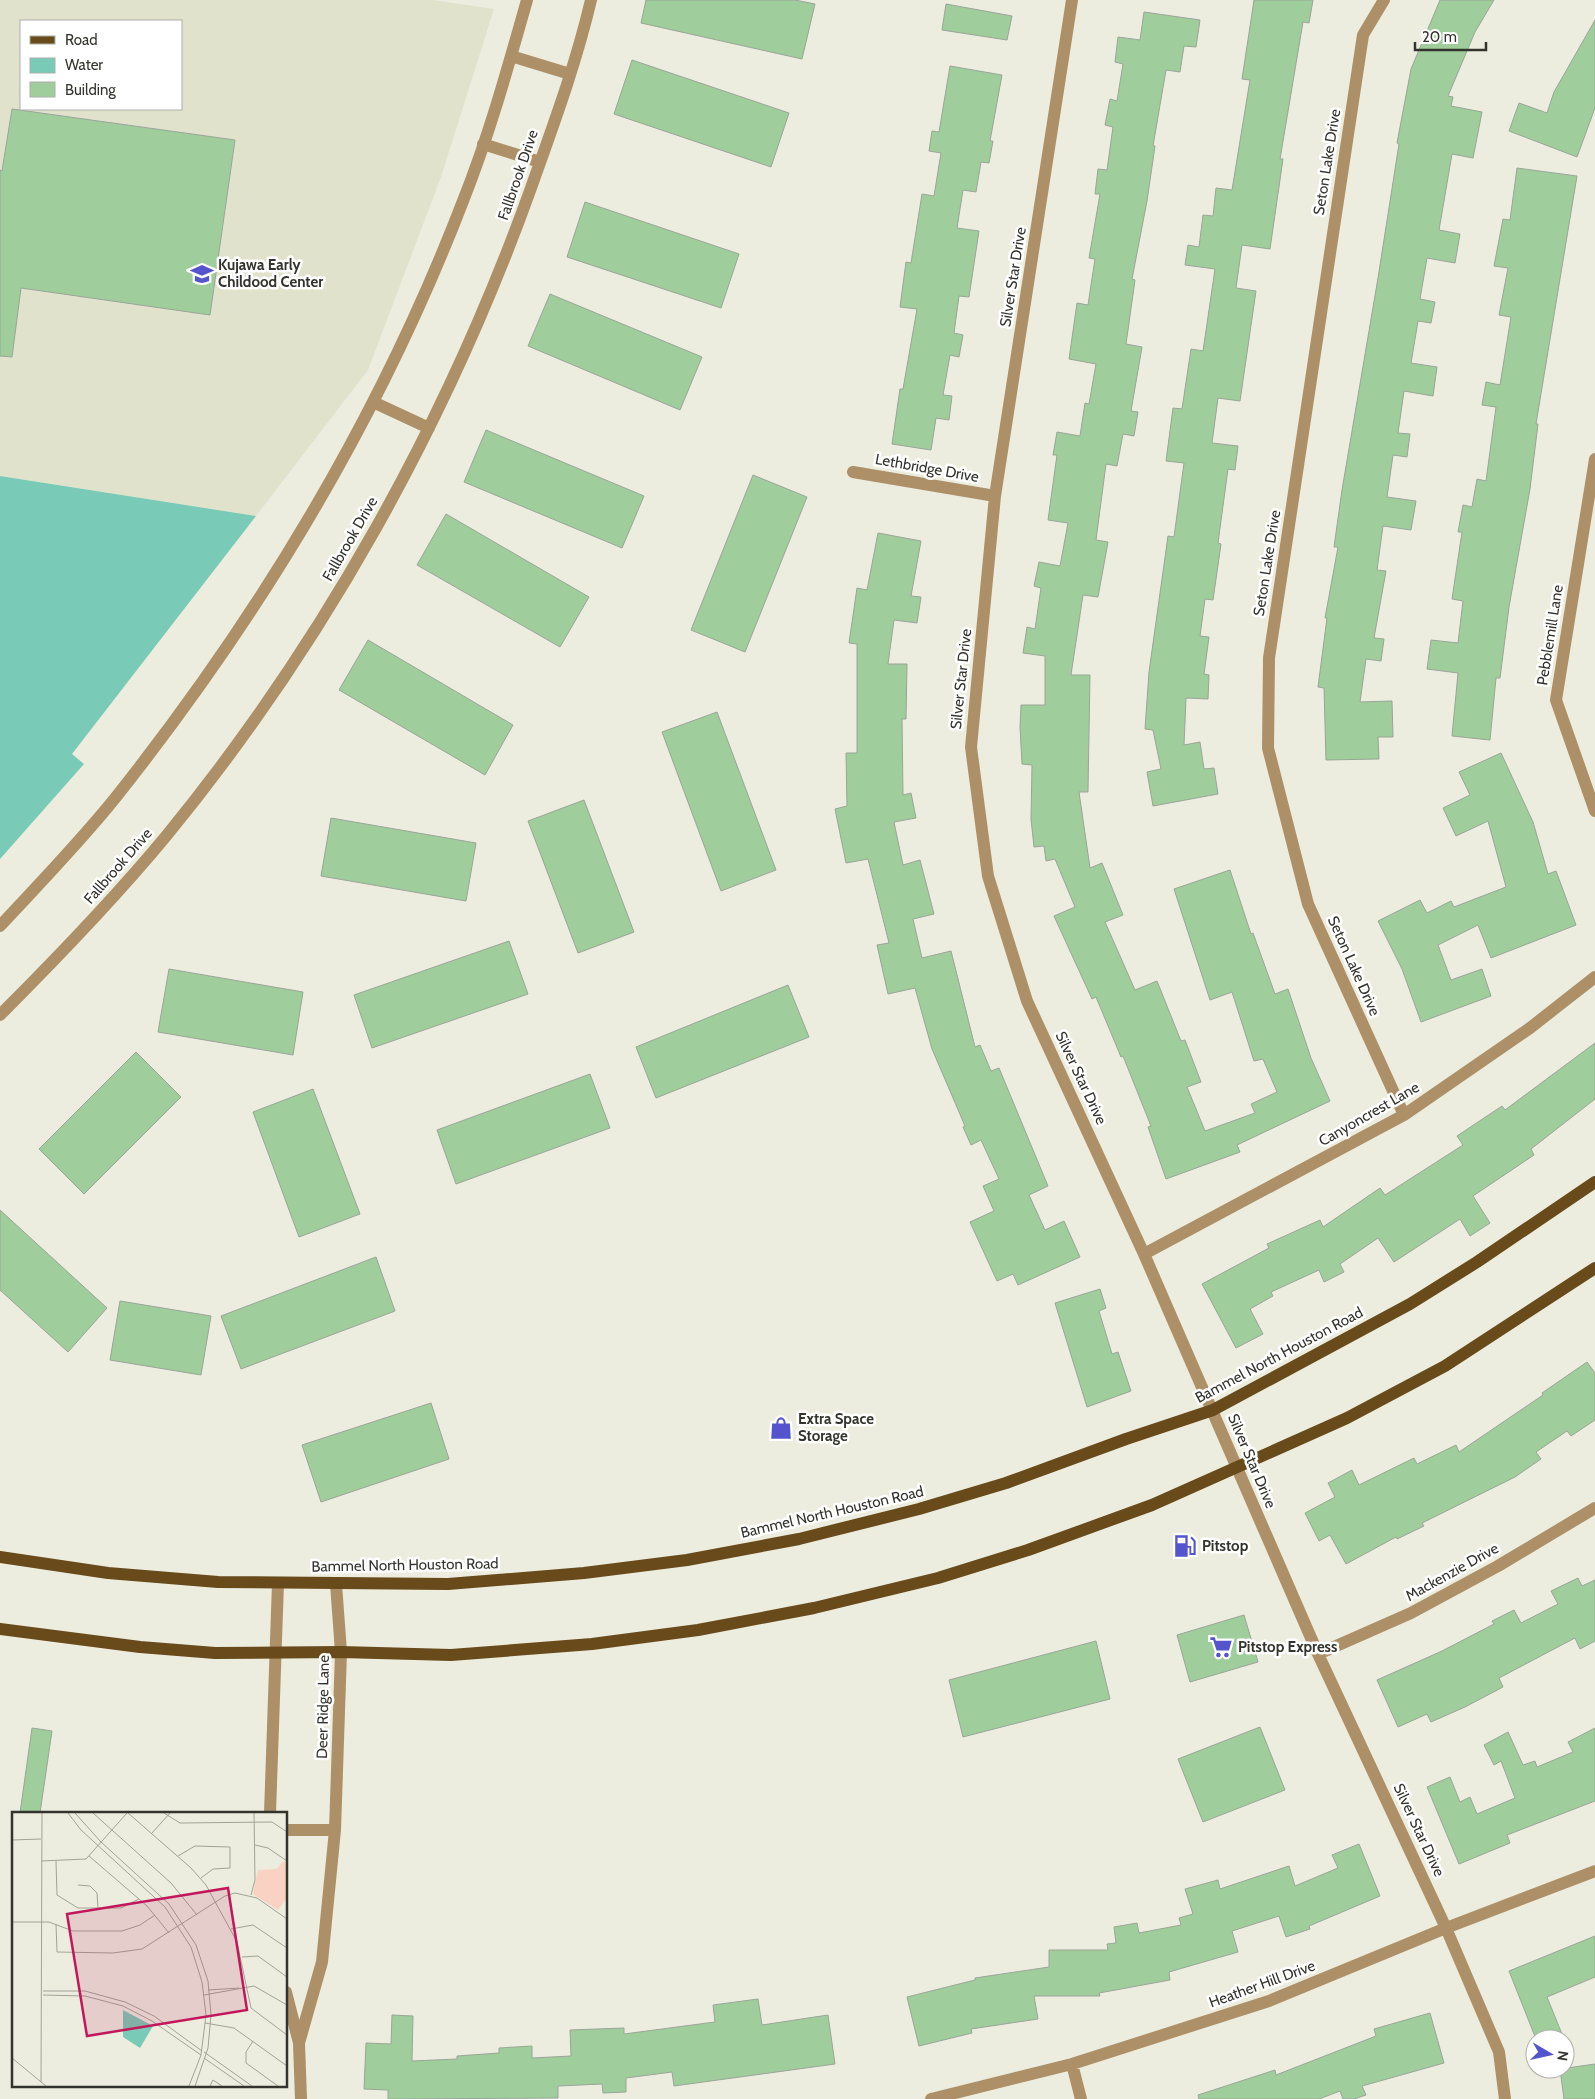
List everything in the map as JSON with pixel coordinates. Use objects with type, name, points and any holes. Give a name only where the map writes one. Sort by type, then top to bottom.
[{"type":"main road","name":"Bammel North Houston Road","points":[[0,1557],[108,1573],[218,1582],[448,1584],[584,1573],[687,1560],[799,1538],[919,1509],[1006,1483],[1126,1439],[1213,1410],[1410,1304],[1477,1262],[1595,1182]]},
{"type":"main road","points":[[0,1629],[140,1647],[215,1653],[340,1652],[451,1655],[592,1644],[698,1630],[814,1608],[938,1578],[1028,1550],[1152,1505],[1237,1468],[1347,1418],[1445,1366],[1595,1268]]},
{"type":"street","points":[[0,926],[114,799],[212,668],[304,527],[390,369],[464,201],[527,0]]},
{"type":"street","name":"Fallbrook Drive","points":[[0,1015],[110,901],[166,835],[224,761],[305,645],[356,563],[429,428],[482,315],[540,162],[570,74],[591,0]]},
{"type":"street","name":"Silver Star Drive","points":[[1072,0],[995,496],[971,747],[988,876],[1027,1001],[1144,1254],[1318,1654],[1446,1928],[1499,2052],[1505,2099]]},
{"type":"street","name":"Seton Lake Drive","points":[[1384,0],[1363,35],[1269,658],[1268,748],[1308,904],[1404,1115]]},
{"type":"street","points":[[511,56],[570,74]]},
{"type":"street","points":[[483,144],[540,162]]},
{"type":"street","points":[[373,402],[429,428]]},
{"type":"street","name":"Pebblemill Lane","points":[[1595,459],[1556,700],[1595,812]]},
{"type":"street","name":"Lethbridge Drive","points":[[853,472],[995,496]]},
{"type":"street","name":"Canyoncrest Lane","points":[[1144,1254],[1404,1115],[1530,1028],[1595,976]]},
{"type":"street","name":"Mackenzie Drive","points":[[1318,1654],[1411,1614],[1498,1566],[1595,1508]]},
{"type":"street","points":[[270,1812],[278,1583]]},
{"type":"street","name":"Deer Ridge Lane","points":[[299,2043],[322,1962],[336,1830],[340,1652],[336,1584]]},
{"type":"street","points":[[288,1830],[336,1830]]},
{"type":"street","name":"Heather Hill Drive","points":[[931,2099],[1072,2064],[1269,2001],[1446,1928],[1595,1871]]},
{"type":"street","name":"Deer Ridge Lane","points":[[288,2000],[299,2043],[301,2099]]},
{"type":"street","points":[[1072,2064],[1081,2099]]},
{"type":"shaded area","name":"Kujawa Early Childood Center","points":[[0,0],[433,0],[494,9],[441,177],[368,370],[256,516],[0,476]]},
{"type":"water","points":[[0,476],[256,516],[72,754],[84,764],[0,859]]},
{"type":"building","points":[[646,0],[795,0],[815,4],[802,59],[641,23]]},
{"type":"building","points":[[1254,0],[1313,0],[1309,23],[1303,22],[1280,159],[1283,159],[1270,249],[1242,245],[1236,288],[1256,291],[1240,401],[1218,398],[1212,443],[1238,446],[1235,470],[1228,469],[1218,543],[1221,544],[1213,600],[1205,599],[1200,636],[1209,637],[1204,674],[1209,675],[1208,699],[1186,698],[1184,745],[1200,742],[1204,769],[1214,768],[1218,794],[1153,806],[1147,772],[1161,769],[1153,730],[1145,729],[1149,672],[1168,536],[1174,537],[1184,463],[1166,461],[1173,408],[1182,409],[1191,349],[1203,351],[1215,269],[1185,265],[1188,245],[1199,247],[1203,215],[1213,216],[1216,188],[1232,190],[1250,80],[1242,79]]},
{"type":"building","points":[[1440,0],[1494,0],[1475,32],[1448,96],[1453,97],[1451,106],[1482,112],[1473,158],[1452,154],[1439,230],[1460,234],[1455,263],[1427,258],[1420,299],[1435,302],[1431,323],[1418,321],[1411,363],[1437,367],[1433,396],[1404,391],[1398,433],[1410,434],[1407,457],[1393,455],[1387,497],[1416,501],[1411,530],[1383,526],[1377,570],[1386,571],[1374,638],[1384,639],[1381,661],[1366,659],[1360,702],[1392,701],[1393,737],[1378,737],[1379,759],[1326,760],[1324,688],[1318,687],[1327,618],[1325,618],[1338,547],[1334,547],[1342,490],[1378,278],[1399,144],[1397,143],[1411,69]]},
{"type":"building","points":[[946,4],[1012,16],[1007,40],[942,30]]},
{"type":"building","points":[[1144,12],[1200,20],[1196,47],[1184,46],[1180,72],[1166,70],[1153,146],[1155,146],[1147,201],[1132,279],[1135,280],[1126,344],[1142,347],[1131,411],[1138,412],[1134,436],[1123,434],[1117,466],[1106,464],[1096,540],[1108,542],[1098,597],[1083,595],[1071,675],[1090,675],[1088,792],[1079,792],[1090,868],[1102,863],[1123,915],[1105,922],[1135,990],[1157,981],[1181,1041],[1185,1040],[1201,1082],[1187,1087],[1205,1131],[1255,1113],[1251,1104],[1277,1092],[1263,1059],[1254,1061],[1232,992],[1210,1000],[1174,889],[1230,870],[1251,934],[1253,933],[1275,994],[1288,989],[1311,1058],[1330,1101],[1237,1145],[1240,1152],[1166,1179],[1148,1127],[1151,1126],[1123,1056],[1121,1057],[1096,997],[1092,999],[1054,916],[1075,907],[1055,859],[1046,861],[1044,846],[1034,847],[1031,819],[1032,765],[1022,764],[1020,727],[1021,705],[1045,705],[1045,656],[1023,653],[1027,627],[1035,629],[1041,588],[1034,586],[1039,562],[1060,566],[1068,523],[1048,520],[1057,455],[1053,455],[1057,432],[1080,436],[1085,403],[1089,404],[1096,364],[1069,359],[1077,303],[1088,305],[1095,259],[1089,258],[1100,194],[1095,194],[1098,169],[1107,170],[1113,127],[1105,125],[1110,99],[1117,101],[1123,64],[1115,62],[1118,37],[1140,40]]},
{"type":"building","points":[[1595,20],[1595,108],[1577,157],[1509,131],[1519,103],[1547,113],[1554,92]]},
{"type":"building","points":[[632,60],[789,113],[771,167],[614,114]]},
{"type":"building","points":[[950,66],[1002,75],[990,141],[993,141],[989,163],[981,162],[976,192],[963,190],[957,228],[979,231],[969,297],[959,296],[954,333],[963,335],[959,357],[950,355],[943,395],[952,396],[949,420],[936,418],[931,450],[892,444],[900,389],[903,389],[917,309],[900,307],[906,262],[911,263],[922,194],[934,196],[941,153],[929,151],[932,131],[939,132]]},
{"type":"building","points":[[12,109],[235,140],[210,315],[21,288],[12,357],[0,356],[0,170],[2,171]]},
{"type":"building","points":[[1517,168],[1577,176],[1536,424],[1538,424],[1530,489],[1509,607],[1500,678],[1496,678],[1490,740],[1452,736],[1458,673],[1427,669],[1431,640],[1458,643],[1463,601],[1452,599],[1462,532],[1458,532],[1463,505],[1472,507],[1477,479],[1486,481],[1496,407],[1482,405],[1486,382],[1500,385],[1511,317],[1499,315],[1508,268],[1494,266],[1503,219],[1510,220]]},
{"type":"building","points":[[585,202],[739,254],[721,308],[567,257]]},
{"type":"building","points":[[550,294],[702,357],[680,410],[528,346]]},
{"type":"building","points":[[486,430],[644,496],[622,548],[464,482]]},
{"type":"building","points":[[753,475],[807,497],[745,652],[691,630]]},
{"type":"building","points":[[446,514],[589,597],[560,647],[417,565]]},
{"type":"building","points":[[878,533],[921,541],[911,596],[921,597],[917,623],[894,620],[888,664],[907,664],[906,719],[902,719],[903,795],[911,793],[916,818],[894,822],[903,865],[920,860],[934,914],[913,919],[922,958],[951,951],[975,1047],[980,1045],[991,1071],[999,1068],[1048,1186],[1029,1195],[1045,1230],[1064,1221],[1080,1257],[1018,1285],[1013,1274],[997,1281],[970,1222],[994,1211],[983,1186],[999,1179],[981,1140],[971,1145],[963,1127],[965,1126],[932,1049],[915,988],[888,994],[877,945],[889,943],[868,859],[846,863],[835,809],[847,806],[846,753],[857,753],[857,644],[849,643],[857,588],[867,590]]},
{"type":"building","points":[[368,640],[513,725],[485,775],[339,690]]},
{"type":"building","points":[[717,712],[776,870],[721,891],[662,732]]},
{"type":"building","points":[[1501,753],[1533,822],[1548,874],[1556,871],[1576,925],[1491,958],[1478,925],[1438,945],[1451,980],[1482,969],[1491,996],[1421,1022],[1402,969],[1378,921],[1420,900],[1427,913],[1451,901],[1454,907],[1506,887],[1488,821],[1456,836],[1443,808],[1470,795],[1459,772]]},
{"type":"building","points":[[584,800],[634,932],[578,953],[528,821]]},
{"type":"building","points":[[331,818],[476,843],[466,901],[321,876]]},
{"type":"building","points":[[509,941],[528,994],[372,1048],[354,995]]},
{"type":"building","points":[[169,969],[303,992],[293,1055],[158,1032]]},
{"type":"building","points":[[788,985],[809,1037],[656,1098],[636,1047]]},
{"type":"building","points":[[1595,1043],[1595,1099],[1531,1149],[1534,1155],[1473,1196],[1490,1223],[1470,1236],[1460,1219],[1394,1262],[1378,1238],[1340,1264],[1344,1272],[1324,1282],[1319,1270],[1271,1292],[1273,1296],[1250,1309],[1263,1334],[1236,1348],[1202,1284],[1269,1248],[1267,1244],[1320,1220],[1323,1227],[1380,1188],[1385,1195],[1463,1145],[1457,1136],[1502,1106],[1505,1110]]},
{"type":"building","points":[[136,1052],[181,1097],[84,1194],[39,1149]]},
{"type":"building","points":[[590,1074],[610,1128],[456,1184],[437,1130]]},
{"type":"building","points":[[313,1089],[360,1214],[299,1237],[253,1112]]},
{"type":"building","points":[[0,1210],[107,1308],[68,1352],[0,1290]]},
{"type":"building","points":[[376,1257],[395,1311],[241,1369],[221,1316]]},
{"type":"building","points":[[1100,1289],[1106,1308],[1099,1311],[1112,1354],[1118,1352],[1131,1391],[1087,1407],[1055,1303]]},
{"type":"building","points":[[120,1301],[211,1316],[201,1375],[110,1360]]},
{"type":"building","points":[[1587,1362],[1595,1373],[1595,1420],[1571,1436],[1567,1431],[1536,1452],[1541,1459],[1515,1477],[1422,1523],[1424,1526],[1397,1539],[1396,1537],[1346,1564],[1330,1535],[1319,1541],[1305,1513],[1335,1497],[1328,1483],[1352,1470],[1359,1485],[1414,1458],[1417,1464],[1456,1445],[1459,1452],[1543,1395],[1542,1393]]},
{"type":"building","points":[[431,1403],[449,1459],[321,1502],[302,1445]]},
{"type":"building","points":[[1578,1578],[1582,1586],[1595,1580],[1595,1641],[1580,1649],[1575,1638],[1499,1678],[1503,1687],[1465,1707],[1431,1722],[1427,1714],[1398,1727],[1377,1680],[1442,1651],[1494,1624],[1492,1621],[1514,1610],[1521,1623],[1558,1604],[1551,1591]]},
{"type":"building","points":[[1244,1615],[1258,1662],[1190,1682],[1177,1635]]},
{"type":"building","points":[[1096,1641],[1110,1699],[963,1737],[949,1680]]},
{"type":"building","points":[[1260,1727],[1285,1790],[1203,1822],[1178,1759]]},
{"type":"building","points":[[32,1728],[52,1731],[40,1812],[20,1812]]},
{"type":"building","points":[[1595,1728],[1595,1801],[1507,1835],[1510,1843],[1459,1864],[1427,1787],[1450,1777],[1460,1802],[1470,1797],[1477,1814],[1515,1798],[1501,1761],[1494,1765],[1484,1745],[1508,1732],[1523,1765],[1535,1761],[1537,1767],[1573,1752],[1568,1742]]},
{"type":"building","points":[[1359,1844],[1380,1896],[1309,1926],[1310,1929],[1286,1937],[1279,1916],[1232,1931],[1238,1952],[1169,1972],[1170,1980],[1099,1993],[1100,1996],[1034,1996],[1038,2019],[971,2029],[972,2033],[919,2046],[907,1997],[975,1980],[975,1978],[1049,1967],[1049,1950],[1108,1950],[1107,1944],[1116,1943],[1114,1927],[1137,1923],[1139,1933],[1181,1925],[1179,1918],[1193,1914],[1185,1889],[1218,1880],[1220,1889],[1289,1866],[1295,1886],[1338,1868],[1332,1855]]},
{"type":"building","points":[[1595,1936],[1595,1977],[1547,1997],[1560,2029],[1532,2029],[1509,1971]]},
{"type":"building","points":[[758,1999],[762,2025],[828,2015],[835,2064],[674,2086],[672,2072],[626,2078],[626,2092],[603,2093],[602,2084],[558,2086],[558,2098],[388,2099],[388,2090],[364,2089],[366,2043],[391,2044],[392,2015],[413,2016],[412,2061],[457,2059],[457,2056],[499,2053],[499,2048],[532,2046],[532,2058],[571,2056],[570,2030],[624,2028],[624,2034],[715,2022],[713,2005]]},
{"type":"building","points":[[1430,2013],[1444,2063],[1362,2086],[1366,2095],[1354,2099],[1343,2099],[1340,2091],[1319,2099],[1199,2099],[1198,2095],[1275,2070],[1276,2075],[1376,2036],[1374,2029]]},
{"type":"building","points":[[1595,2064],[1595,2099],[1564,2099],[1561,2079],[1575,2079],[1575,2067]]},
{"type":"place","name":"Kujawa Early Childood Center","points":[[202,274]]},
{"type":"place","name":"Extra Space Storage","points":[[781,1428]]},
{"type":"place","name":"Pitstop","points":[[1185,1546]]},
{"type":"place","name":"Pitstop Express","points":[[1221,1647]]}]
